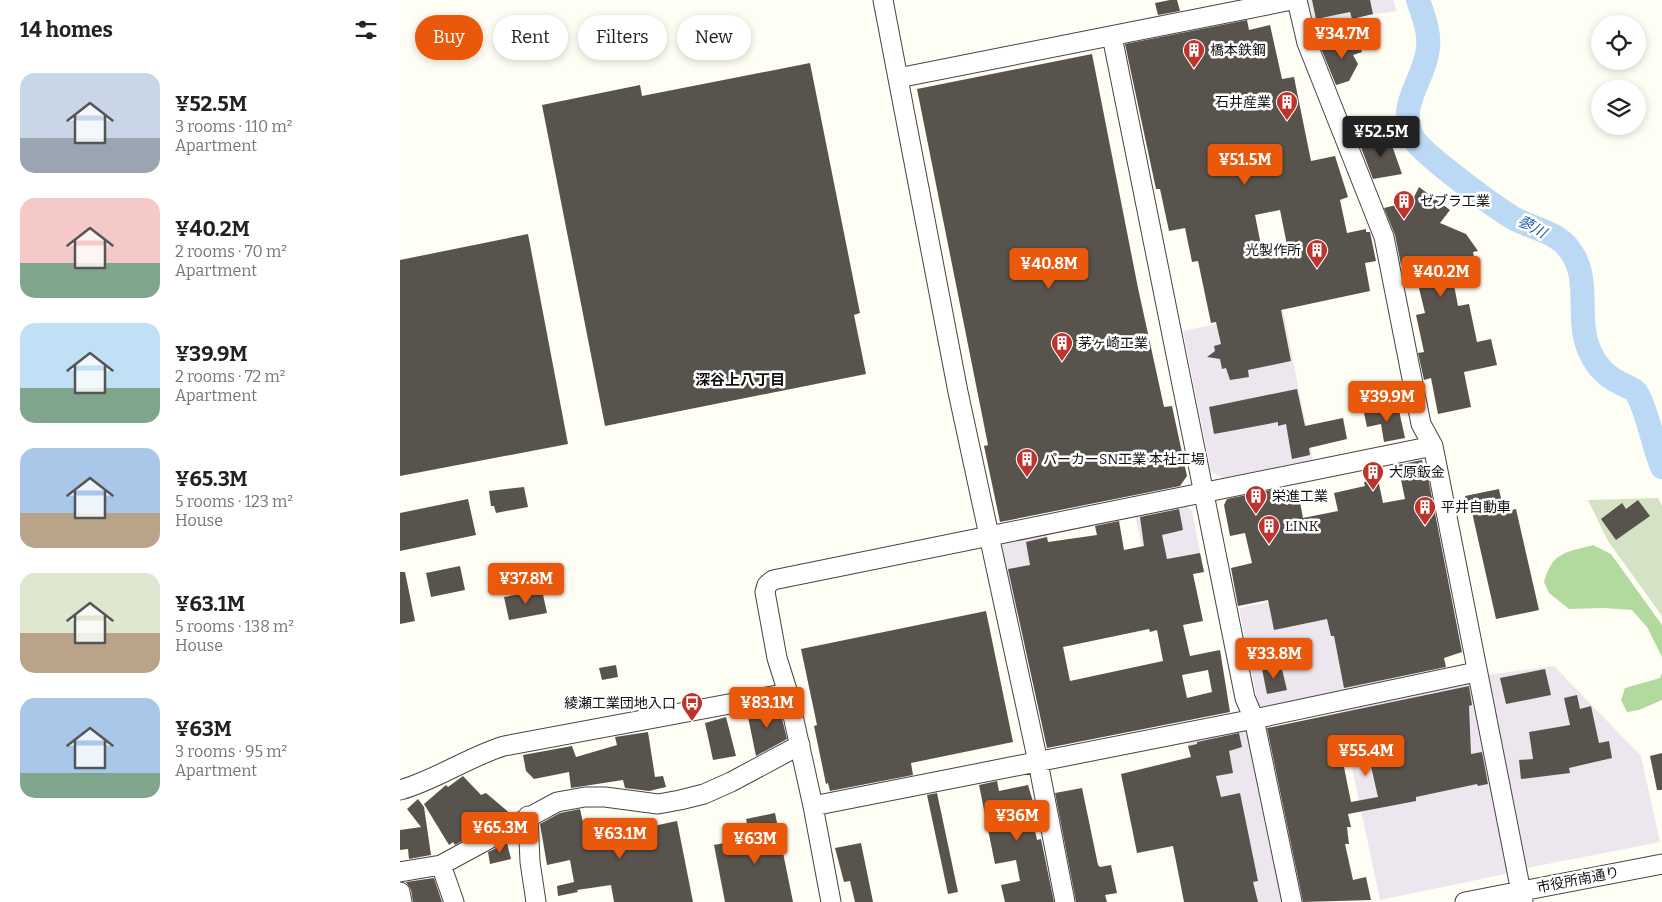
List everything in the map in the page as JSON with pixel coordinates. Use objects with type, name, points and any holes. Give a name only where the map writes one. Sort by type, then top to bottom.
[{"type":"street","points":[[883,0],[958,392],[1038,762],[1065,902]]},
{"type":"street","points":[[898,78],[1292,0]]},
{"type":"street","points":[[1296,0],[1307,43],[1384,237],[1420,424],[1433,446],[1476,672],[1522,896]]},
{"type":"street","points":[[1112,36],[1202,493],[1245,698],[1254,719],[1292,902]]},
{"type":"street","points":[[831,902],[800,745],[774,639],[765,592],[767,584],[773,580],[1433,446]]},
{"type":"street","points":[[813,806],[1254,719],[1476,672]]},
{"type":"street","points":[[400,790],[417,785],[479,755],[504,746],[788,693]]},
{"type":"street","points":[[400,872],[441,865],[528,816],[557,802],[585,797],[605,797],[658,804],[696,796],[731,782],[800,745]]},
{"type":"street","points":[[528,816],[530,862],[536,902]]},
{"type":"street","name":"市役所南通り","points":[[1465,902],[1522,896],[1662,864]]},
{"type":"street","points":[[441,865],[454,902]]},
{"type":"street","points":[[400,892],[402,902]]},
{"type":"shaded area","points":[[1301,0],[1393,0],[1397,11],[1306,24]]},
{"type":"shaded area","points":[[1283,310],[1313,460],[1222,478],[1211,471],[1183,331]]},
{"type":"shaded area","points":[[1184,504],[1192,511],[1204,572],[1150,583],[1135,515]]},
{"type":"shaded area","points":[[1046,533],[1060,603],[1015,614],[996,549],[1001,542]]},
{"type":"shaded area","points":[[1381,580],[1401,682],[1259,709],[1239,608]]},
{"type":"shaded area","points":[[1554,666],[1641,756],[1660,842],[1527,868],[1486,675]]},
{"type":"shaded area","points":[[1470,679],[1510,873],[1380,900],[1339,707]]},
{"type":"shaded area","points":[[1247,727],[1285,902],[1221,902],[1187,740]]},
{"type":"green space","points":[[1658,498],[1662,506],[1662,616],[1608,541],[1588,500]]},
{"type":"green space","points":[[1593,545],[1611,554],[1662,625],[1662,657],[1647,627],[1632,610],[1604,608],[1569,609],[1549,593],[1544,582],[1556,559],[1568,552]]},
{"type":"green space","points":[[1662,673],[1662,700],[1639,710],[1627,712],[1621,700],[1625,688],[1660,678]]},
{"type":"building","points":[[1177,0],[1180,11],[1158,15],[1155,3]]},
{"type":"building","points":[[1312,0],[1370,0],[1373,14],[1352,19],[1350,12],[1316,19]]},
{"type":"building","points":[[1247,20],[1249,30],[1270,25],[1282,79],[1294,77],[1311,161],[1335,156],[1348,197],[1340,200],[1347,233],[1366,229],[1366,232],[1370,232],[1376,261],[1365,263],[1370,291],[1281,310],[1291,361],[1248,370],[1249,377],[1230,380],[1226,368],[1222,369],[1220,359],[1207,357],[1215,351],[1214,346],[1221,344],[1216,322],[1211,323],[1198,261],[1192,262],[1185,228],[1169,231],[1160,189],[1156,189],[1125,44]],"holes":[[[1280,210],[1287,245],[1262,250],[1255,215]]]},
{"type":"building","points":[[1358,40],[1362,52],[1353,55],[1358,64],[1349,81],[1336,85],[1320,46]]},
{"type":"building","points":[[1092,54],[1138,288],[1164,407],[1172,406],[1187,476],[1180,486],[1000,522],[984,446],[988,445],[917,89]]},
{"type":"building","points":[[810,63],[860,313],[854,315],[866,374],[605,426],[542,105],[640,85],[642,96]]},
{"type":"building","points":[[1389,137],[1402,174],[1373,179],[1359,142]]},
{"type":"building","points":[[1419,187],[1450,210],[1440,223],[1466,234],[1478,251],[1473,252],[1474,257],[1463,259],[1467,282],[1454,285],[1458,306],[1469,304],[1477,342],[1491,339],[1497,365],[1464,372],[1471,407],[1438,414],[1431,378],[1424,380],[1418,353],[1424,352],[1416,315],[1425,313],[1413,263],[1401,265],[1395,235],[1384,208],[1412,201]]},
{"type":"building","points":[[528,234],[568,444],[400,476],[400,260]]},
{"type":"building","points":[[1297,389],[1305,426],[1343,418],[1347,439],[1309,448],[1310,455],[1292,459],[1286,424],[1278,426],[1278,422],[1214,434],[1209,407]]},
{"type":"building","points":[[1398,406],[1405,438],[1384,442],[1381,424],[1367,427],[1364,413]]},
{"type":"building","points":[[1422,460],[1424,468],[1426,467],[1462,652],[1444,658],[1446,667],[1344,688],[1334,636],[1331,636],[1327,619],[1274,630],[1268,600],[1238,606],[1231,568],[1252,563],[1245,533],[1230,536],[1224,505],[1227,499],[1280,488],[1281,495],[1298,491],[1303,518],[1338,511],[1334,493],[1365,486],[1364,482],[1378,479],[1383,503],[1405,499],[1398,465]]},
{"type":"building","points":[[524,487],[528,507],[496,513],[494,506],[491,506],[489,491]]},
{"type":"building","points":[[1499,489],[1504,512],[1516,509],[1539,610],[1496,619],[1471,508],[1468,508],[1465,496]]},
{"type":"building","points":[[468,499],[476,535],[400,551],[400,513]]},
{"type":"building","points":[[1638,500],[1650,516],[1616,540],[1601,519],[1622,503],[1626,509]]},
{"type":"building","points":[[1179,509],[1183,530],[1162,535],[1167,559],[1200,553],[1204,572],[1193,574],[1203,621],[1183,625],[1190,656],[1220,650],[1230,712],[1047,748],[1008,569],[1030,565],[1026,542],[1047,537],[1048,542],[1097,535],[1095,526],[1119,521],[1124,550],[1144,546],[1140,517]],"holes":[[[1149,629],[1150,632],[1157,630],[1163,661],[1070,681],[1063,647]],[[1208,670],[1212,692],[1187,698],[1182,675]]]},
{"type":"building","points":[[460,566],[465,590],[431,597],[426,573]]},
{"type":"building","points":[[400,572],[405,572],[415,621],[400,624]]},
{"type":"building","points":[[542,590],[547,613],[509,620],[504,597]]},
{"type":"building","points":[[986,611],[1013,742],[911,763],[913,775],[830,791],[828,783],[826,784],[814,726],[817,725],[801,649]]},
{"type":"building","points":[[616,665],[618,677],[602,680],[599,668]]},
{"type":"building","points":[[1281,665],[1287,690],[1267,694],[1262,669]]},
{"type":"building","points":[[1545,669],[1551,695],[1506,704],[1500,678]]},
{"type":"building","points":[[1469,686],[1472,705],[1469,706],[1471,754],[1482,752],[1488,784],[1478,786],[1477,784],[1416,797],[1416,801],[1348,814],[1351,827],[1347,827],[1349,844],[1345,844],[1353,880],[1366,877],[1371,900],[1303,902],[1267,728]],"holes":[[[1370,762],[1378,797],[1351,802],[1344,767]]]},
{"type":"building","points":[[1577,695],[1580,709],[1591,706],[1599,743],[1609,741],[1612,758],[1569,768],[1570,773],[1521,779],[1519,760],[1533,759],[1529,732],[1570,725],[1564,698]]},
{"type":"building","points":[[779,706],[787,739],[756,756],[747,712]]},
{"type":"building","points":[[726,717],[736,756],[713,760],[705,723]]},
{"type":"building","points":[[648,732],[655,777],[663,776],[666,787],[649,791],[625,788],[623,780],[571,788],[569,772],[534,779],[526,771],[523,755],[572,746],[576,757],[617,745],[615,737]]},
{"type":"building","points":[[1239,733],[1242,747],[1229,751],[1233,773],[1216,776],[1221,797],[1240,793],[1258,881],[1253,882],[1258,902],[1184,902],[1173,846],[1137,853],[1121,774],[1191,757],[1188,746],[1197,744],[1197,742]]},
{"type":"building","points":[[1662,753],[1662,790],[1657,790],[1650,756]]},
{"type":"building","points":[[463,776],[481,795],[486,793],[511,814],[455,845],[453,842],[449,845],[424,804],[446,785],[448,787]]},
{"type":"building","points":[[997,781],[999,791],[1028,785],[1037,815],[1032,816],[1037,840],[1041,839],[1054,902],[1005,902],[1001,885],[1020,881],[1016,860],[995,864],[979,785]]},
{"type":"building","points":[[1082,788],[1098,865],[1100,867],[1111,865],[1117,893],[1105,895],[1107,902],[1076,902],[1055,793]]},
{"type":"building","points":[[937,793],[958,892],[948,894],[927,795]]},
{"type":"building","points":[[418,799],[424,807],[431,855],[409,859],[408,849],[400,850],[400,830],[421,827],[407,809]]},
{"type":"building","points":[[580,809],[587,840],[677,821],[693,902],[614,902],[611,885],[577,890],[578,892],[558,896],[557,886],[574,882],[570,860],[547,865],[540,824],[560,813]]},
{"type":"building","points":[[775,813],[793,902],[725,902],[714,845],[750,838],[746,819]]},
{"type":"building","points":[[507,843],[511,859],[490,864],[488,852]]},
{"type":"building","points":[[861,843],[873,902],[855,902],[850,881],[844,882],[835,848]]},
{"type":"building","points":[[434,878],[442,902],[413,902],[411,890],[406,882]]},
{"type":"waterway","name":"蓼川","points":[[1418,0],[1426,24],[1428,48],[1426,60],[1409,103],[1409,126],[1413,138],[1430,156],[1491,203],[1520,222],[1558,238],[1569,249],[1580,271],[1584,332],[1589,351],[1604,372],[1636,392],[1662,467]]},
{"type":"place","name":"橋本鉄鋼","points":[[1194,69]]},
{"type":"place","name":"石井産業","points":[[1287,121]]},
{"type":"place","name":"ゼブラ工業","points":[[1404,220]]},
{"type":"place","name":"光製作所","points":[[1317,269]]},
{"type":"place","name":"茅ヶ崎工業","points":[[1062,362]]},
{"type":"place","name":"パーカーSN工業 本社工場","points":[[1027,478]]},
{"type":"place","name":"大原鈑金","points":[[1373,491]]},
{"type":"place","name":"栄進工業","points":[[1256,515]]},
{"type":"place","name":"平井自動車","points":[[1425,526]]},
{"type":"place","name":"LINK","points":[[1269,545]]},
{"type":"place","name":"綾瀬工業団地入口","points":[[692,722]]},
{"type":"district","name":"深谷上八丁目","points":[[740,380]]}]
